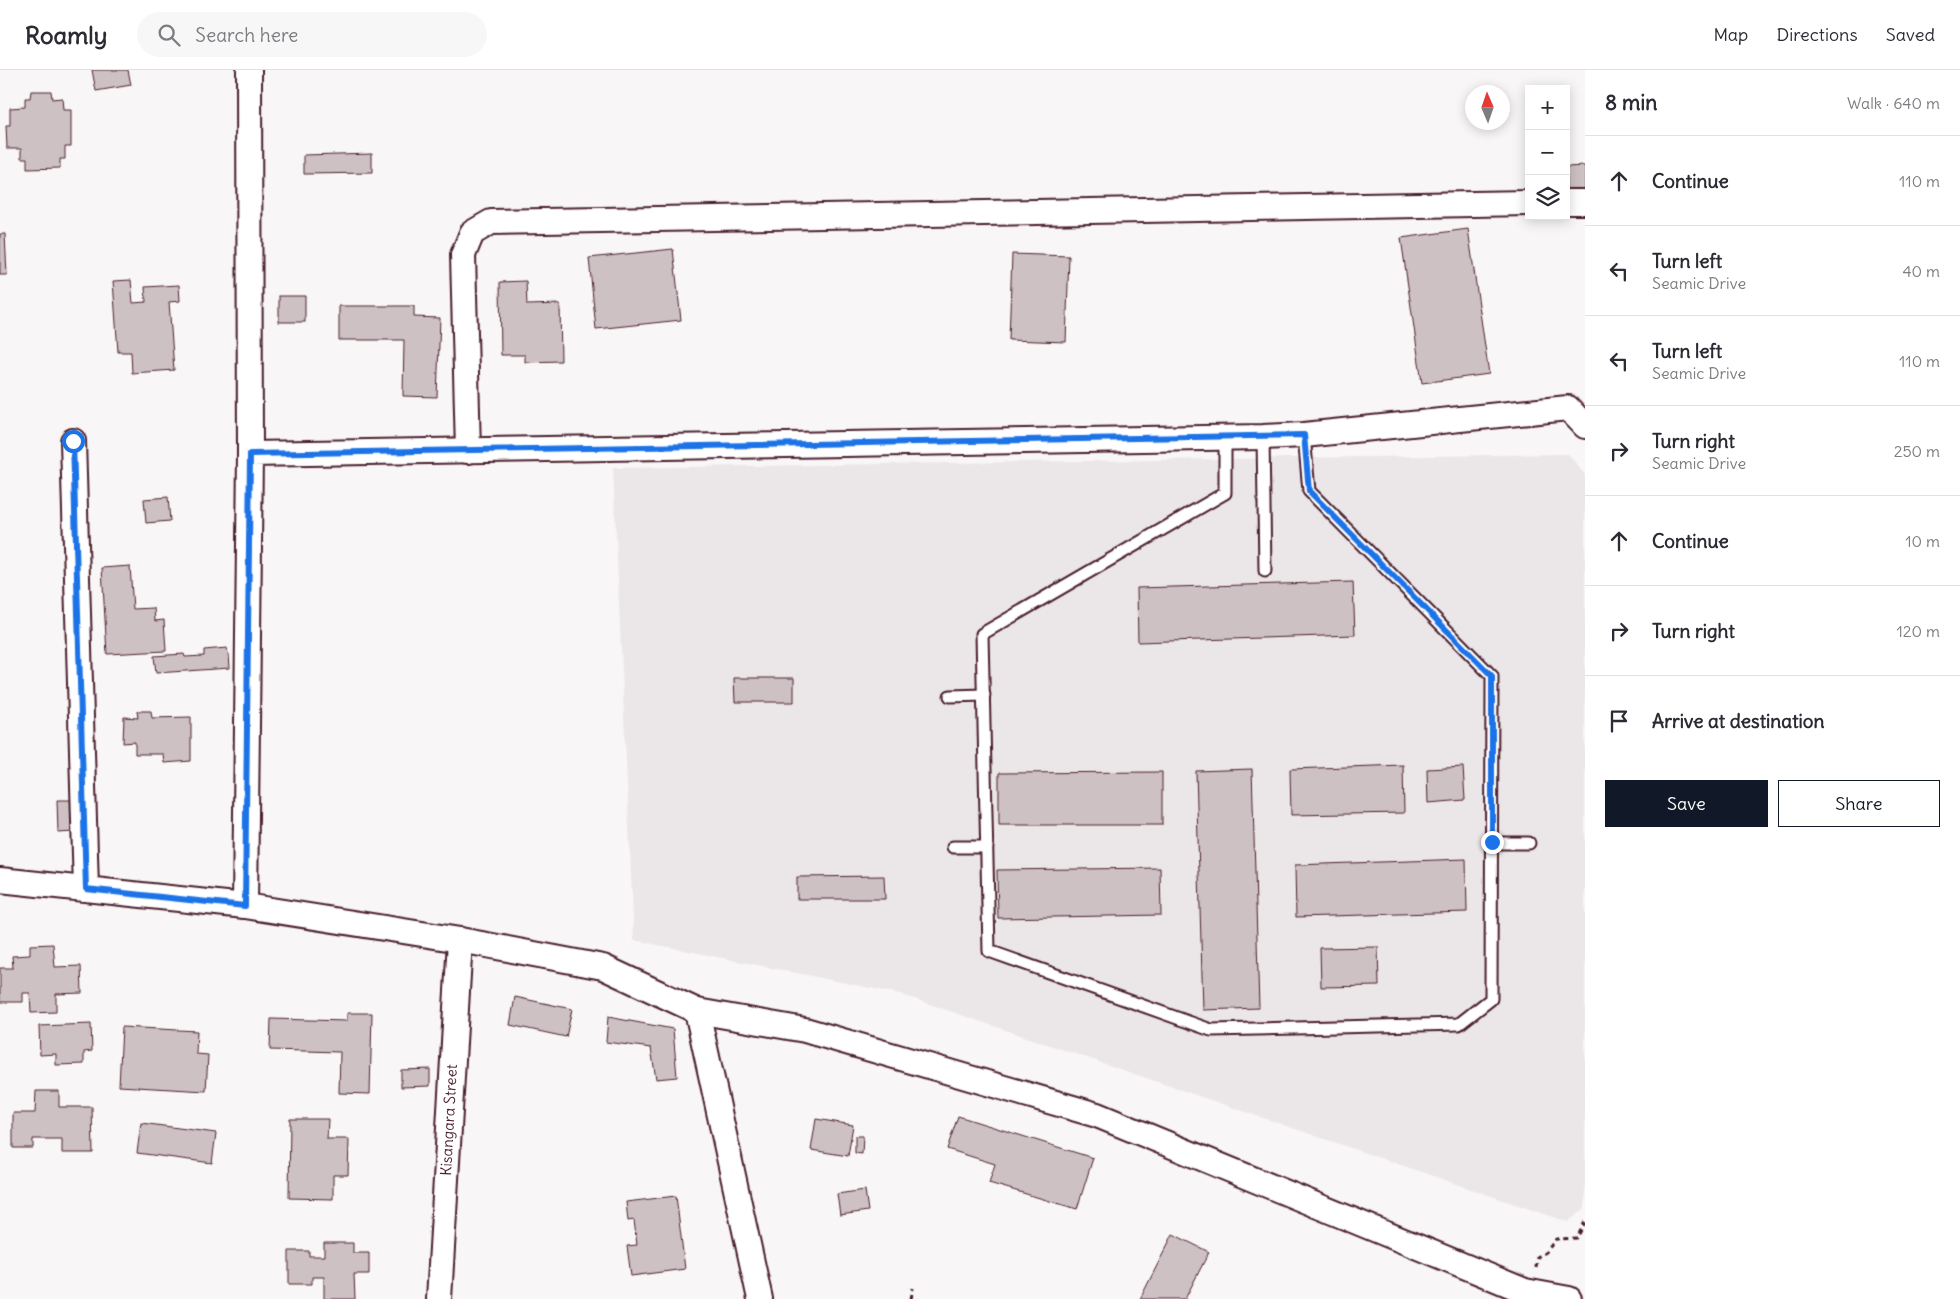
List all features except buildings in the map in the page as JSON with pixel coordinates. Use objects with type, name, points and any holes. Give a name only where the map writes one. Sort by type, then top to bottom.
[{"type":"street","points":[[245,906],[250,454],[249,70]]},
{"type":"street","points":[[1570,202],[1585,202]]},
{"type":"street","points":[[468,451],[463,255],[472,233],[491,222],[1525,203]]},
{"type":"street","points":[[250,454],[1263,437],[1304,435],[1576,407],[1585,426]]},
{"type":"street","points":[[73,441],[86,889]]},
{"type":"street","points":[[0,880],[245,906],[460,940],[603,967],[697,1011],[805,1030],[1098,1115],[1525,1291],[1569,1299]]},
{"type":"street","name":"Kisangara Street","points":[[439,1299],[460,940]]},
{"type":"street","points":[[697,1011],[760,1299]]},
{"type":"lane","points":[[1225,437],[1225,493],[982,634],[989,951],[1211,1030],[1459,1024],[1492,999],[1492,676],[1309,491],[1304,435]]},
{"type":"lane","points":[[1263,437],[1265,572]]},
{"type":"lane","points":[[950,696],[984,695]]},
{"type":"lane","points":[[1492,842],[1530,843]]},
{"type":"lane","points":[[953,847],[987,847]]},
{"type":"path","points":[[1525,1291],[1536,1274],[1537,1257],[1546,1252],[1556,1239],[1577,1238],[1585,1222]]},
{"type":"path","points":[[911,1299],[913,1288]]},
{"type":"shaded area","points":[[1568,454],[1585,475],[1585,1208],[1568,1222],[900,994],[634,940],[613,468]]},
{"type":"route","points":[[73,441],[86,889],[245,906],[250,454],[1304,435],[1309,491],[1492,676],[1492,842]]}]
